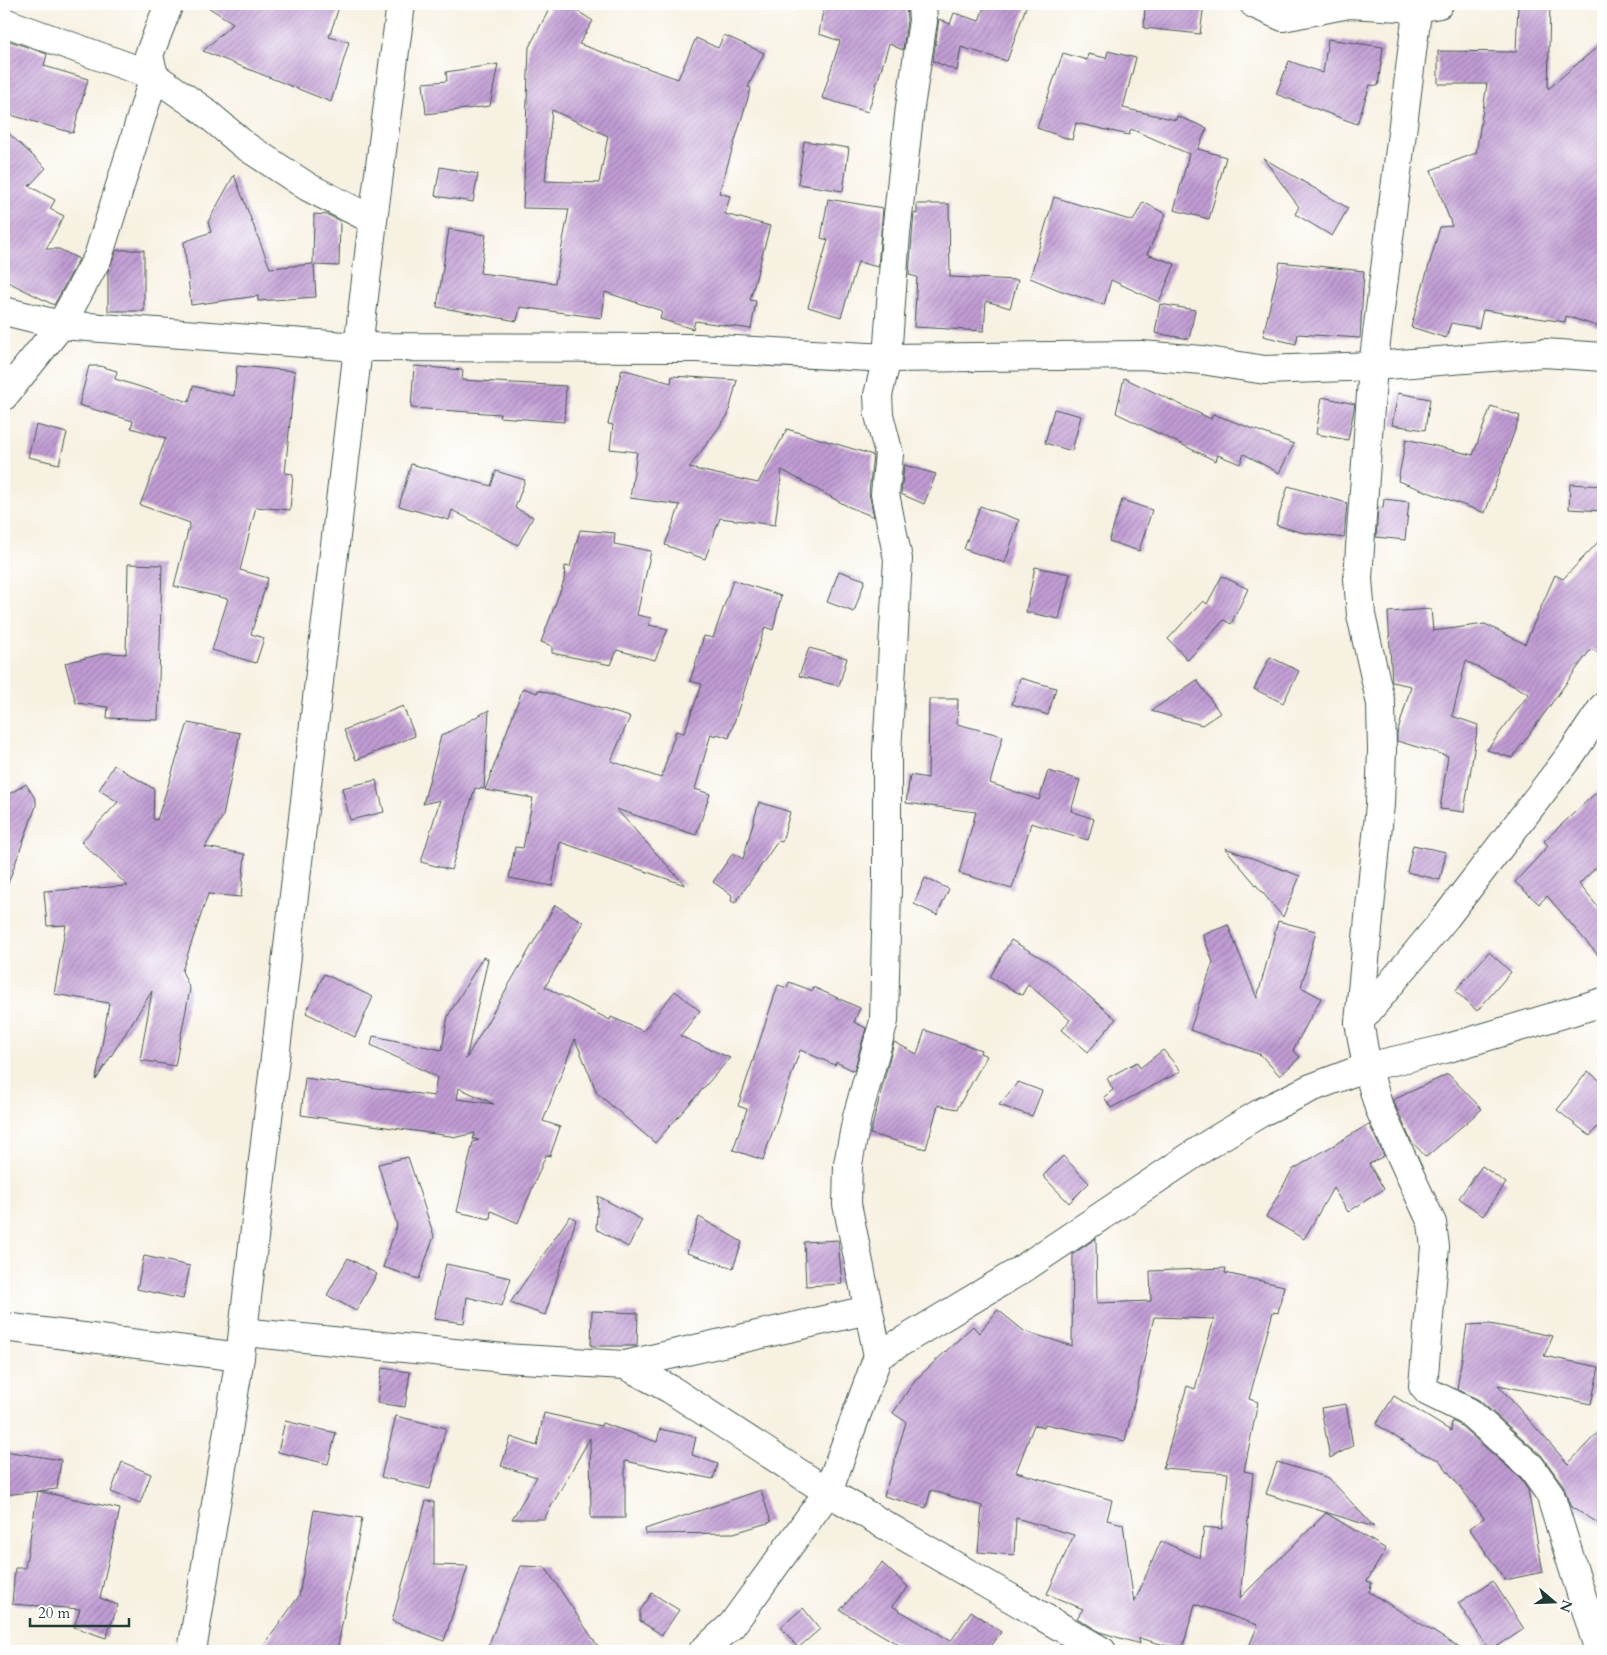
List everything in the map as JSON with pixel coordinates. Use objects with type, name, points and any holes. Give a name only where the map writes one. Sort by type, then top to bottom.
[{"type":"street","points":[[4,396],[61,325],[98,257],[154,76],[149,55],[170,4]]},
{"type":"street","points":[[192,1651],[241,1345],[373,220],[401,4]]},
{"type":"street","points":[[703,1651],[731,1638],[828,1492],[878,1356],[848,1204],[848,1164],[857,1117],[884,1021],[887,887],[887,752],[898,559],[885,494],[889,454],[879,415],[878,395],[887,358],[896,232],[910,107],[923,21],[922,4]]},
{"type":"street","points":[[1254,4],[1284,17],[1350,4],[1425,5],[1374,366],[1358,579],[1361,615],[1381,704],[1382,750],[1380,804],[1359,1022],[1366,1067],[1379,1108],[1432,1223],[1435,1247],[1423,1386],[1428,1392],[1469,1412],[1493,1432],[1531,1467],[1550,1494],[1599,1651]]},
{"type":"street","points":[[4,22],[154,76],[203,110],[244,145],[308,187],[373,220]]},
{"type":"street","points":[[4,311],[61,325],[358,347],[696,348],[887,358],[1141,355],[1202,360],[1265,370],[1374,366],[1544,353],[1603,357]]},
{"type":"street","points":[[1359,1022],[1446,917],[1572,754],[1603,707]]},
{"type":"street","points":[[878,1356],[1021,1270],[1220,1137],[1262,1112],[1311,1088],[1366,1067],[1445,1049],[1603,1002]]},
{"type":"street","points":[[4,1327],[241,1345],[625,1365],[868,1310]]},
{"type":"street","points":[[625,1365],[687,1400],[828,1492],[1102,1651]]},
{"type":"building","points":[[203,4],[340,4],[329,37],[349,42],[331,102],[203,51],[233,23]]},
{"type":"building","points":[[552,4],[567,4],[593,21],[579,44],[678,79],[696,38],[718,48],[724,35],[764,53],[748,87],[751,88],[719,193],[730,196],[725,214],[770,226],[750,300],[756,301],[751,329],[695,321],[693,329],[660,319],[662,311],[605,292],[602,318],[520,307],[517,321],[437,307],[449,229],[486,235],[480,273],[555,283],[569,209],[523,208],[529,47]],"holes":[[[552,110],[608,136],[599,183],[545,181]]]},
{"type":"building","points":[[824,4],[900,4],[906,6],[907,20],[903,50],[889,44],[868,112],[822,98],[840,41],[819,34]]},
{"type":"building","points":[[985,4],[1027,4],[1007,61],[961,47],[957,71],[933,61],[939,19],[950,24],[954,13],[979,21]]},
{"type":"building","points":[[1145,4],[1204,4],[1200,34],[1144,28]]},
{"type":"building","points":[[1518,4],[1550,4],[1548,89],[1603,42],[1603,328],[1566,316],[1565,322],[1483,310],[1479,328],[1451,323],[1446,338],[1411,327],[1440,227],[1452,226],[1431,170],[1476,153],[1487,84],[1438,84],[1438,51],[1516,52]]},
{"type":"building","points":[[4,39],[47,54],[44,66],[88,79],[73,133],[4,113]]},
{"type":"building","points":[[1328,39],[1383,47],[1378,86],[1370,85],[1357,124],[1276,94],[1289,61],[1323,73]]},
{"type":"building","points":[[1108,51],[1136,58],[1123,108],[1176,120],[1177,116],[1207,128],[1198,149],[1226,157],[1209,219],[1174,210],[1189,154],[1131,129],[1129,135],[1076,123],[1072,140],[1037,128],[1063,53],[1087,60],[1088,54],[1106,58]]},
{"type":"building","points":[[498,64],[490,106],[426,114],[423,83],[447,81],[446,72]]},
{"type":"building","points":[[4,129],[46,168],[29,186],[55,200],[50,209],[64,216],[46,249],[59,249],[79,259],[54,305],[4,280]]},
{"type":"building","points":[[804,141],[849,148],[843,191],[798,184]]},
{"type":"building","points":[[1263,158],[1348,208],[1332,236],[1295,214],[1299,207]]},
{"type":"building","points":[[440,167],[478,174],[473,202],[435,196]]},
{"type":"building","points":[[234,175],[270,268],[313,264],[314,214],[328,215],[340,221],[339,266],[314,265],[316,297],[258,301],[258,296],[191,305],[184,242],[211,232],[208,222]]},
{"type":"building","points":[[1054,197],[1133,221],[1143,202],[1166,214],[1147,254],[1175,264],[1159,302],[1111,280],[1104,305],[1030,278]]},
{"type":"building","points":[[828,199],[883,208],[878,267],[858,262],[841,317],[808,307],[828,240],[821,238]]},
{"type":"building","points":[[917,204],[949,204],[950,277],[1018,280],[1010,308],[986,301],[984,331],[914,327],[917,277],[909,275],[914,213],[917,214]]},
{"type":"building","points":[[117,250],[144,250],[144,311],[108,311],[108,271]]},
{"type":"building","points":[[1280,262],[1364,271],[1360,338],[1298,334],[1296,344],[1263,336]]},
{"type":"building","points":[[1160,304],[1195,310],[1189,339],[1155,333]]},
{"type":"building","points":[[89,366],[100,366],[117,371],[115,379],[189,402],[193,386],[234,396],[237,366],[295,371],[285,473],[293,474],[290,510],[256,507],[240,570],[268,578],[251,634],[264,638],[256,663],[212,650],[228,599],[174,586],[190,523],[140,505],[166,438],[131,428],[133,421],[79,405]]},
{"type":"building","points":[[414,366],[463,370],[462,380],[566,386],[564,422],[499,417],[500,414],[411,408]]},
{"type":"building","points":[[622,369],[671,383],[672,376],[737,380],[728,415],[689,468],[758,483],[787,429],[873,455],[869,493],[874,517],[847,506],[782,470],[775,525],[720,518],[705,559],[665,545],[680,505],[630,498],[637,452],[610,449],[613,425],[608,424]]},
{"type":"building","points":[[1124,378],[1211,419],[1213,414],[1294,444],[1279,473],[1244,454],[1240,464],[1218,455],[1216,461],[1116,413]]},
{"type":"building","points":[[1398,393],[1430,399],[1425,430],[1392,425]]},
{"type":"building","points":[[1322,397],[1355,404],[1348,440],[1316,434]]},
{"type":"building","points":[[1491,406],[1520,416],[1485,513],[1398,481],[1406,439],[1473,455]]},
{"type":"building","points":[[1054,409],[1081,416],[1072,451],[1045,443]]},
{"type":"building","points":[[36,425],[67,433],[59,464],[28,457]]},
{"type":"building","points":[[411,464],[491,486],[496,471],[525,480],[515,508],[533,517],[518,545],[452,510],[449,520],[399,506]]},
{"type":"building","points":[[904,465],[936,474],[924,504],[901,494]]},
{"type":"building","points":[[1570,484],[1603,486],[1603,511],[1569,509]]},
{"type":"building","points":[[1288,486],[1347,503],[1344,538],[1300,532],[1276,525]]},
{"type":"building","points":[[1384,499],[1409,502],[1405,540],[1376,537],[1378,507],[1383,508]]},
{"type":"building","points":[[1122,500],[1152,510],[1139,551],[1109,541]]},
{"type":"building","points":[[980,506],[1019,520],[1005,563],[964,549]]},
{"type":"building","points":[[580,530],[615,533],[614,544],[651,551],[637,615],[651,618],[649,625],[668,629],[655,660],[617,650],[611,665],[552,653],[552,646],[541,642],[564,581],[565,566],[570,567]]},
{"type":"building","points":[[1603,537],[1603,656],[1591,649],[1512,758],[1487,750],[1529,694],[1466,661],[1452,716],[1478,725],[1464,812],[1440,809],[1448,756],[1397,741],[1397,734],[1411,686],[1392,682],[1388,612],[1431,609],[1433,631],[1485,624],[1525,644],[1555,575],[1563,579]]},
{"type":"building","points":[[128,564],[162,565],[158,720],[107,718],[108,707],[76,703],[65,663],[106,653],[126,654]]},
{"type":"building","points":[[1035,567],[1070,574],[1059,619],[1026,612]]},
{"type":"building","points":[[839,571],[865,580],[854,612],[827,602]]},
{"type":"building","points":[[1222,576],[1248,589],[1231,624],[1224,620],[1188,660],[1168,639],[1203,601],[1207,604]]},
{"type":"building","points":[[733,580],[781,596],[773,630],[765,627],[729,738],[711,734],[695,789],[710,794],[696,835],[616,809],[685,885],[560,842],[552,886],[509,878],[515,847],[523,848],[533,798],[485,790],[523,688],[537,693],[538,690],[630,717],[611,761],[661,778],[676,731],[684,733],[702,684],[690,681],[704,636],[713,638]]},
{"type":"building","points":[[809,648],[847,658],[839,686],[799,676]]},
{"type":"building","points":[[1270,657],[1299,671],[1283,703],[1254,689]]},
{"type":"building","points":[[1020,678],[1056,688],[1048,715],[1012,704]]},
{"type":"building","points":[[1197,680],[1220,713],[1202,725],[1151,711]]},
{"type":"building","points":[[929,699],[958,699],[957,724],[1003,736],[990,783],[1039,800],[1048,771],[1080,780],[1071,811],[1094,819],[1088,840],[1031,823],[1012,889],[959,873],[976,812],[906,803],[910,775],[928,778]]},
{"type":"building","points":[[403,706],[415,736],[356,760],[344,730]]},
{"type":"building","points":[[489,710],[484,789],[475,788],[451,870],[421,862],[440,800],[423,804],[441,736]]},
{"type":"building","points":[[188,723],[240,733],[223,816],[205,847],[245,854],[241,897],[208,894],[182,971],[190,989],[175,1066],[140,1060],[152,991],[96,1080],[109,1003],[54,994],[66,925],[47,926],[44,891],[128,886],[81,842],[118,802],[99,790],[114,765],[154,789],[153,819],[157,820]]},
{"type":"building","points":[[376,780],[384,812],[350,820],[342,788]]},
{"type":"building","points":[[26,784],[36,800],[36,806],[7,886],[4,885],[4,797]]},
{"type":"building","points":[[1603,786],[1603,861],[1579,884],[1603,913],[1603,961],[1547,896],[1539,904],[1515,882],[1548,846],[1544,841]]},
{"type":"building","points":[[759,802],[790,812],[782,842],[778,841],[735,903],[731,901],[732,895],[713,882],[733,853],[743,859]]},
{"type":"building","points":[[1413,845],[1446,852],[1440,880],[1407,872]]},
{"type":"building","points":[[1225,848],[1300,876],[1283,917]]},
{"type":"building","points":[[925,878],[949,889],[937,915],[914,904]]},
{"type":"building","points":[[555,905],[583,922],[545,987],[610,1020],[611,1017],[643,1031],[675,991],[700,1011],[680,1036],[730,1058],[655,1143],[597,1093],[575,1039],[543,1121],[560,1127],[550,1156],[546,1155],[518,1223],[491,1211],[490,1219],[457,1212],[473,1142],[479,1140],[473,1139],[475,1133],[457,1137],[301,1115],[305,1078],[434,1096],[437,1077],[371,1045],[373,1036],[442,1050],[448,1016],[483,957],[488,959],[466,1059]],"holes":[[[459,1088],[494,1104],[457,1099]]]},
{"type":"building","points":[[1278,921],[1316,931],[1301,987],[1321,998],[1293,1050],[1300,1057],[1280,1076],[1261,1055],[1190,1030],[1213,962],[1203,935],[1228,925],[1257,998]]},
{"type":"building","points":[[1011,940],[1050,963],[1116,1019],[1088,1052],[1062,1030],[1070,1020],[1028,984],[1022,995],[990,977]]},
{"type":"building","points":[[1489,952],[1511,972],[1477,1011],[1455,991]]},
{"type":"building","points":[[324,974],[373,997],[355,1037],[306,1013]]},
{"type":"building","points":[[789,982],[813,991],[813,987],[860,1008],[854,1022],[866,1028],[854,1071],[836,1062],[835,1065],[800,1050],[763,1160],[733,1150],[747,1109],[738,1106],[778,985],[787,988]]},
{"type":"building","points":[[925,1030],[981,1050],[980,1053],[987,1056],[957,1109],[938,1105],[926,1149],[870,1134],[894,1042],[917,1054]]},
{"type":"building","points":[[1163,1050],[1181,1071],[1111,1108],[1104,1097],[1113,1090],[1107,1078],[1137,1062],[1140,1068]]},
{"type":"building","points":[[1588,1071],[1603,1083],[1603,1119],[1590,1136],[1557,1110]]},
{"type":"building","points":[[1448,1074],[1482,1109],[1426,1157],[1411,1141],[1393,1100]]},
{"type":"building","points":[[1018,1082],[1042,1091],[1032,1116],[999,1105]]},
{"type":"building","points":[[1369,1124],[1384,1156],[1369,1164],[1384,1189],[1348,1212],[1333,1188],[1304,1239],[1266,1217],[1292,1170]]},
{"type":"building","points":[[1063,1156],[1089,1183],[1069,1203],[1043,1176]]},
{"type":"building","points":[[408,1157],[434,1236],[419,1279],[383,1267],[397,1225],[378,1164]]},
{"type":"building","points":[[1482,1166],[1506,1183],[1483,1216],[1459,1198]]},
{"type":"building","points":[[598,1196],[642,1220],[628,1247],[596,1229]]},
{"type":"building","points":[[570,1216],[576,1220],[545,1315],[510,1303]]},
{"type":"building","points":[[699,1217],[742,1242],[733,1268],[687,1253]]},
{"type":"building","points":[[1096,1238],[1097,1303],[1151,1301],[1150,1271],[1226,1268],[1225,1273],[1284,1286],[1278,1313],[1273,1312],[1249,1399],[1258,1402],[1244,1471],[1253,1473],[1240,1598],[1326,1513],[1386,1549],[1367,1581],[1372,1583],[1369,1592],[1465,1651],[1247,1651],[1258,1625],[1195,1604],[1182,1650],[1139,1638],[1140,1644],[1100,1632],[1077,1618],[1083,1609],[1047,1594],[1074,1535],[1016,1518],[1014,1555],[978,1552],[982,1506],[931,1490],[926,1508],[884,1496],[906,1422],[893,1413],[915,1380],[973,1326],[979,1333],[998,1310],[1024,1331],[1072,1346],[1073,1254]],"holes":[[[1154,1317],[1214,1319],[1195,1389],[1187,1386],[1163,1468],[1228,1473],[1222,1529],[1204,1527],[1200,1558],[1161,1541],[1134,1603],[1123,1524],[1107,1520],[1112,1500],[1016,1472],[1034,1425],[1044,1428],[1045,1424],[1125,1441]]]},
{"type":"building","points":[[838,1240],[842,1284],[806,1286],[804,1242]]},
{"type":"building","points":[[144,1256],[190,1266],[183,1299],[137,1289]]},
{"type":"building","points":[[348,1258],[377,1274],[356,1311],[327,1295]]},
{"type":"building","points":[[446,1264],[511,1278],[502,1306],[467,1297],[464,1323],[434,1319]]},
{"type":"building","points":[[592,1311],[638,1313],[637,1346],[591,1346]]},
{"type":"building","points":[[1490,1324],[1553,1336],[1544,1356],[1599,1367],[1591,1404],[1498,1385],[1568,1464],[1603,1427],[1603,1526],[1570,1506],[1563,1485],[1541,1455],[1479,1400],[1457,1389],[1467,1325]]},
{"type":"building","points":[[382,1368],[410,1372],[405,1407],[377,1403]]},
{"type":"building","points":[[1394,1396],[1451,1431],[1452,1421],[1460,1425],[1519,1477],[1528,1490],[1543,1572],[1505,1580],[1469,1528],[1484,1518],[1439,1460],[1419,1452],[1376,1424]]},
{"type":"building","points":[[1346,1404],[1353,1446],[1330,1458],[1321,1408]]},
{"type":"building","points":[[544,1413],[601,1426],[602,1423],[657,1442],[660,1429],[696,1437],[692,1455],[718,1464],[713,1479],[625,1461],[625,1518],[591,1518],[590,1438],[544,1519],[512,1519],[537,1477],[501,1466],[511,1437],[537,1446]]},
{"type":"building","points":[[396,1416],[446,1428],[430,1489],[381,1477]]},
{"type":"building","points":[[285,1421],[336,1433],[328,1464],[278,1452]]},
{"type":"building","points":[[4,1451],[61,1460],[57,1489],[4,1495]]},
{"type":"building","points":[[122,1462],[151,1474],[140,1503],[111,1492]]},
{"type":"building","points":[[1277,1462],[1329,1478],[1374,1527],[1266,1494]]},
{"type":"building","points":[[761,1490],[771,1522],[734,1533],[646,1534],[645,1529]]},
{"type":"building","points":[[38,1491],[120,1509],[100,1598],[118,1605],[106,1638],[74,1627],[80,1609],[12,1604],[15,1568],[25,1568]]},
{"type":"building","points":[[426,1501],[434,1502],[434,1565],[468,1566],[444,1641],[392,1621]]},
{"type":"building","points":[[314,1510],[362,1518],[337,1651],[260,1651],[299,1596]]},
{"type":"building","points":[[882,1563],[908,1587],[892,1606],[951,1641],[971,1611],[1001,1632],[988,1651],[909,1651],[840,1610]]},
{"type":"building","points":[[521,1566],[545,1567],[601,1651],[486,1651]]},
{"type":"building","points":[[1493,1581],[1524,1629],[1490,1651],[1458,1603]]},
{"type":"building","points":[[652,1593],[679,1610],[662,1635],[640,1621],[640,1611]]},
{"type":"building","points":[[803,1608],[820,1629],[798,1648],[781,1627]]}]
